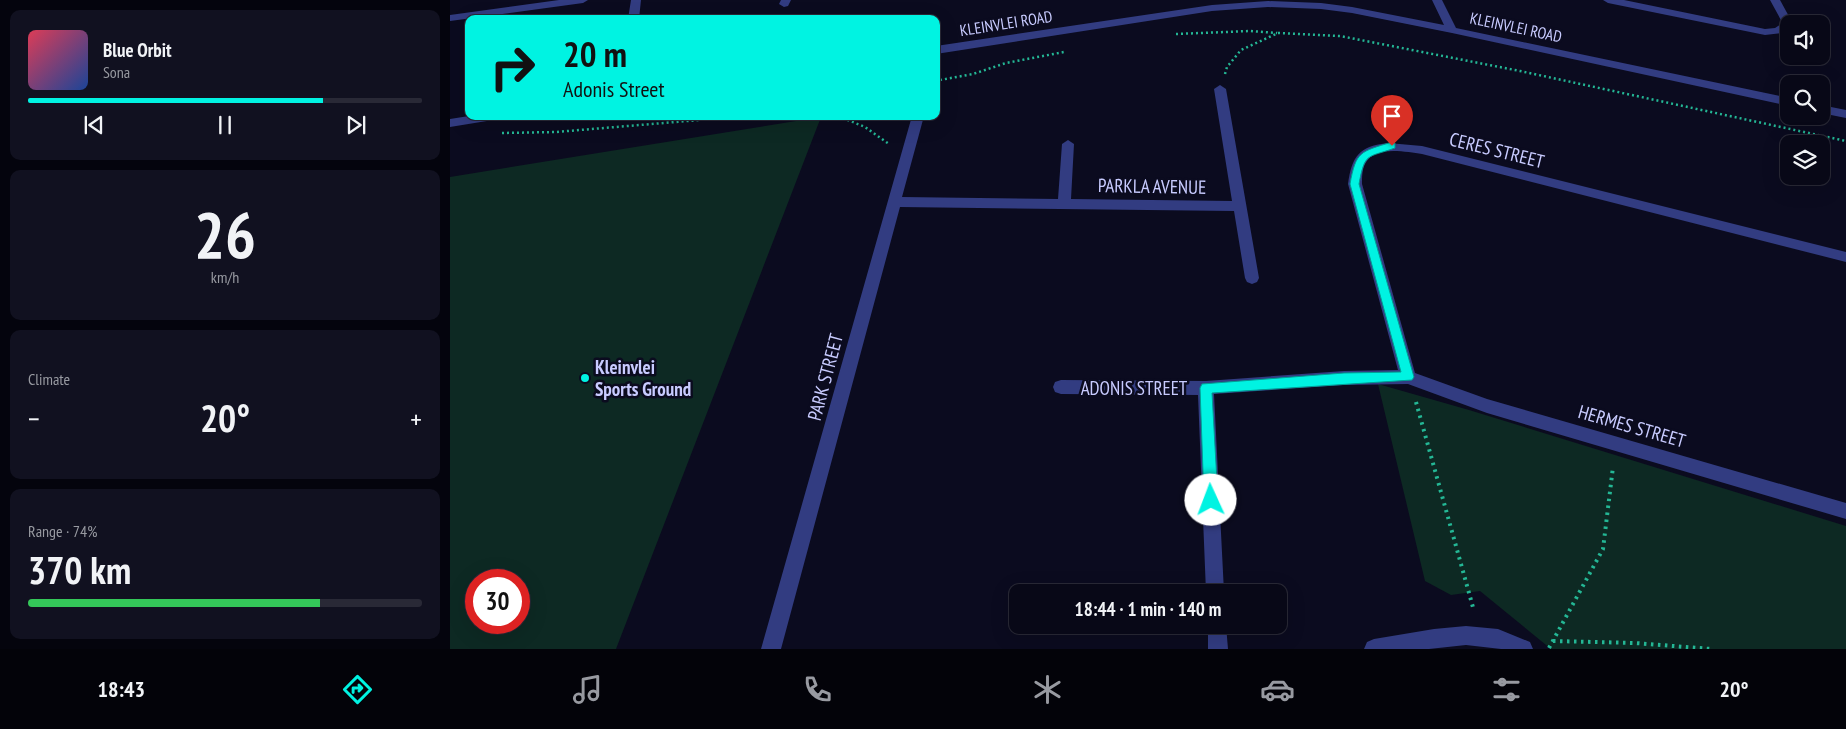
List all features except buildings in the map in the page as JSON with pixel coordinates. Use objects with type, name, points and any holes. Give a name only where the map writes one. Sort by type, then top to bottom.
[{"type":"street","points":[[494,15],[583,0]]},
{"type":"street","points":[[634,15],[636,0]]},
{"type":"street","points":[[1438,0],[1452,30]]},
{"type":"street","points":[[1608,0],[1766,32],[1774,32],[1782,29],[1787,22],[1775,0]]},
{"type":"street","name":"KLEINVLEI ROAD","points":[[940,49],[1212,8],[1294,4],[1352,10],[1780,100]]},
{"type":"street","points":[[450,18],[465,17]]},
{"type":"street","name":"PARKLA AVENUE","points":[[1220,89],[1252,278]]},
{"type":"street","points":[[1830,110],[1846,114]]},
{"type":"street","points":[[450,123],[468,120]]},
{"type":"street","name":"PARK STREET","points":[[771,649],[917,120]]},
{"type":"street","points":[[1064,203],[1068,144]]},
{"type":"street","name":"CERES STREET","points":[[1408,377],[1354,184],[1359,162],[1363,156],[1383,148],[1392,146],[1422,150],[1846,257]]},
{"type":"street","name":"PARKLA AVENUE","points":[[894,202],[1240,206]]},
{"type":"street","name":"ADONIS STREET","points":[[1061,387],[1206,388],[1344,378],[1408,377]]},
{"type":"street","name":"HERMES STREET","points":[[1408,377],[1488,406],[1846,511]]},
{"type":"street","name":"ADONIS STREET","points":[[1206,388],[1215,584]]},
{"type":"street","points":[[1217,634],[1218,649]]},
{"type":"street","points":[[1374,649],[1422,640],[1481,636],[1497,638],[1524,649]]},
{"type":"path","points":[[1169,35],[1215,31],[1250,31],[1340,36],[1449,57],[1846,141]]},
{"type":"path","points":[[1220,89],[1227,66],[1241,50],[1278,33]]},
{"type":"path","points":[[940,80],[973,74],[1006,63],[1070,51]]},
{"type":"path","points":[[501,133],[556,132],[700,120]]},
{"type":"path","points":[[853,120],[873,131],[887,142],[905,163]]},
{"type":"path","points":[[1408,377],[1481,636]]},
{"type":"path","points":[[1548,649],[1603,549],[1613,477],[1614,443]]},
{"type":"path","points":[[1553,641],[1635,643],[1711,649]]},
{"type":"green space","name":"Kleinvlei Sports Ground","points":[[802,120],[820,120],[616,649],[450,649],[450,177]]},
{"type":"green space","points":[[1378,384],[1469,410],[1846,526],[1846,649],[1551,649],[1480,591],[1451,595],[1425,581]]},
{"type":"place","name":"Kleinvlei Sports Ground","points":[[585,378]]},
{"type":"route","points":[[1211,500],[1206,388],[1344,378],[1408,377],[1354,184],[1359,162],[1363,156],[1392,146]]}]
